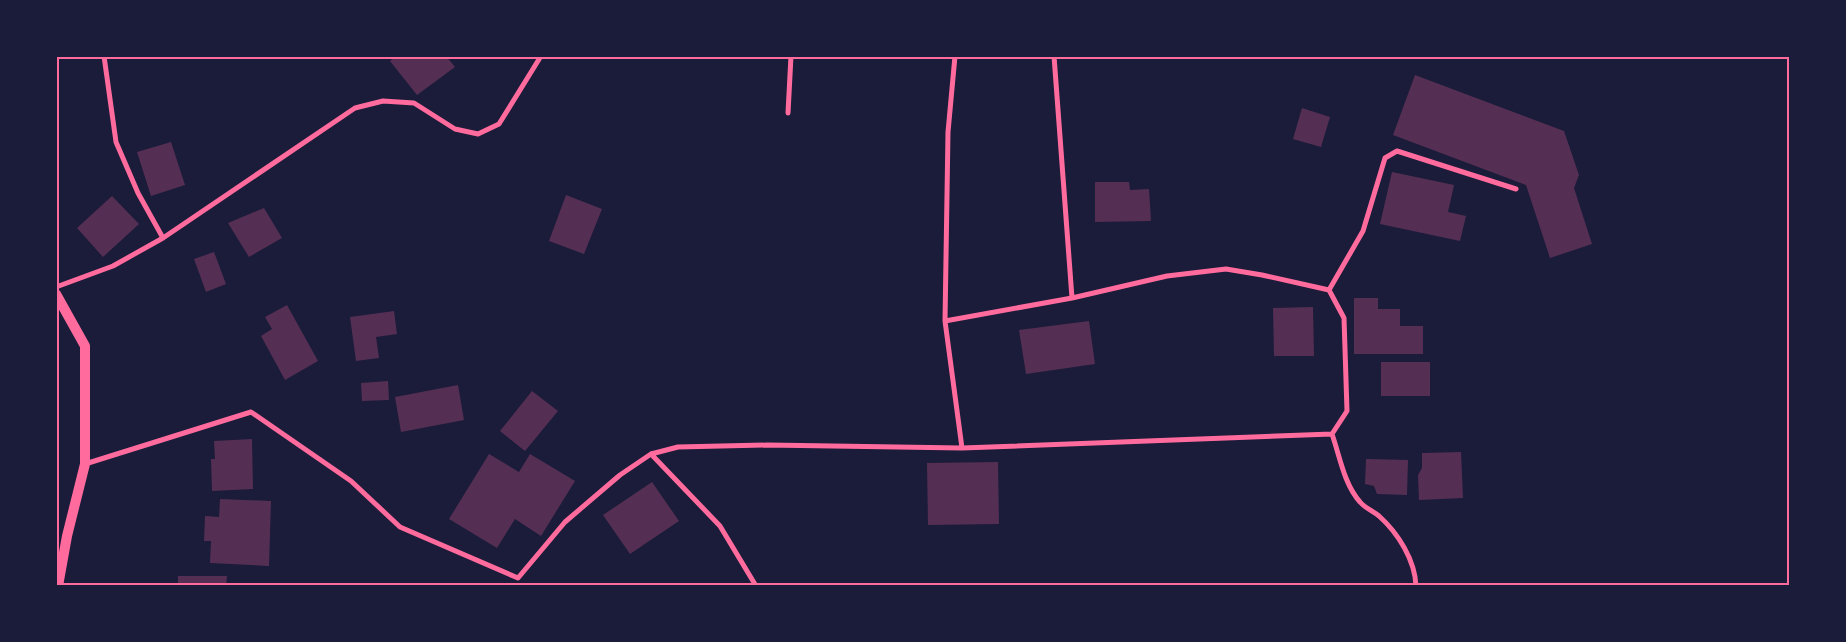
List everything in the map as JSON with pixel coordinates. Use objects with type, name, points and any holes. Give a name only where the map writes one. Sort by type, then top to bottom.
[{"type":"main road","points":[[56,294],[86,346],[85,464],[67,536],[58,586]]},
{"type":"street","points":[[104,56],[116,142],[138,193],[163,238]]},
{"type":"street","points":[[56,287],[113,266],[163,238],[356,108],[383,101],[414,103],[455,129],[478,134],[492,128],[499,124],[541,56]]},
{"type":"street","points":[[788,113],[791,56]]},
{"type":"street","points":[[955,56],[948,132],[945,321],[962,448]]},
{"type":"street","points":[[1054,56],[1072,298]]},
{"type":"street","points":[[1329,290],[1363,231],[1385,158],[1397,151],[1516,189]]},
{"type":"street","points":[[945,321],[1072,298],[1167,276],[1226,269],[1329,290],[1344,318],[1347,411],[1332,434]]},
{"type":"street","points":[[85,464],[251,412],[351,480],[400,527],[518,578],[565,522],[620,475],[651,454],[678,447],[768,445],[962,448],[1332,434]]},
{"type":"street","points":[[1332,434],[1348,483],[1360,503],[1379,516],[1399,538],[1416,574],[1416,586]]},
{"type":"street","points":[[651,454],[720,526],[756,586]]},
{"type":"building","points":[[396,56],[446,56],[455,67],[417,95],[390,61]]},
{"type":"building","points":[[1415,75],[1564,131],[1579,175],[1574,188],[1592,244],[1550,258],[1526,185],[1393,135]]},
{"type":"building","points":[[1302,108],[1330,117],[1321,147],[1293,139]]},
{"type":"building","points":[[56,135],[58,135],[59,153],[56,153]]},
{"type":"building","points":[[171,142],[185,185],[151,196],[137,152]]},
{"type":"building","points":[[1392,172],[1454,185],[1448,212],[1466,216],[1460,241],[1380,224]]},
{"type":"building","points":[[1095,182],[1129,182],[1130,190],[1149,189],[1151,221],[1095,222]]},
{"type":"building","points":[[566,195],[602,209],[584,254],[549,241]]},
{"type":"building","points":[[112,196],[139,224],[103,257],[77,228]]},
{"type":"building","points":[[264,208],[282,238],[249,257],[228,223]]},
{"type":"building","points":[[214,252],[226,284],[206,292],[194,259]]},
{"type":"building","points":[[1354,298],[1378,298],[1378,309],[1400,309],[1400,326],[1423,326],[1423,354],[1354,354]]},
{"type":"building","points":[[287,305],[318,361],[285,380],[261,336],[272,329],[265,317]]},
{"type":"building","points":[[1313,307],[1314,356],[1274,356],[1273,308]]},
{"type":"building","points":[[394,311],[397,334],[376,337],[379,358],[356,361],[350,317]]},
{"type":"building","points":[[1089,321],[1095,364],[1026,374],[1019,330]]},
{"type":"building","points":[[1381,362],[1430,362],[1430,396],[1381,396]]},
{"type":"building","points":[[388,381],[389,400],[362,401],[361,383]]},
{"type":"building","points":[[458,385],[464,420],[401,432],[395,397]]},
{"type":"building","points":[[532,391],[558,411],[525,451],[500,431]]},
{"type":"building","points":[[252,439],[253,489],[212,491],[211,459],[215,459],[214,441]]},
{"type":"building","points":[[1461,452],[1463,498],[1419,500],[1418,475],[1422,468],[1422,453]]},
{"type":"building","points":[[489,454],[519,472],[530,454],[575,481],[541,536],[515,519],[497,548],[449,519]]},
{"type":"building","points":[[1366,459],[1408,460],[1407,495],[1377,494],[1374,486],[1365,484]]},
{"type":"building","points":[[998,462],[999,524],[928,525],[927,463]]},
{"type":"building","points":[[652,482],[679,521],[630,554],[603,515]]},
{"type":"building","points":[[220,499],[271,501],[269,566],[210,563],[211,541],[204,541],[205,516],[219,517]]},
{"type":"building","points":[[178,576],[227,576],[226,586],[178,586]]}]
